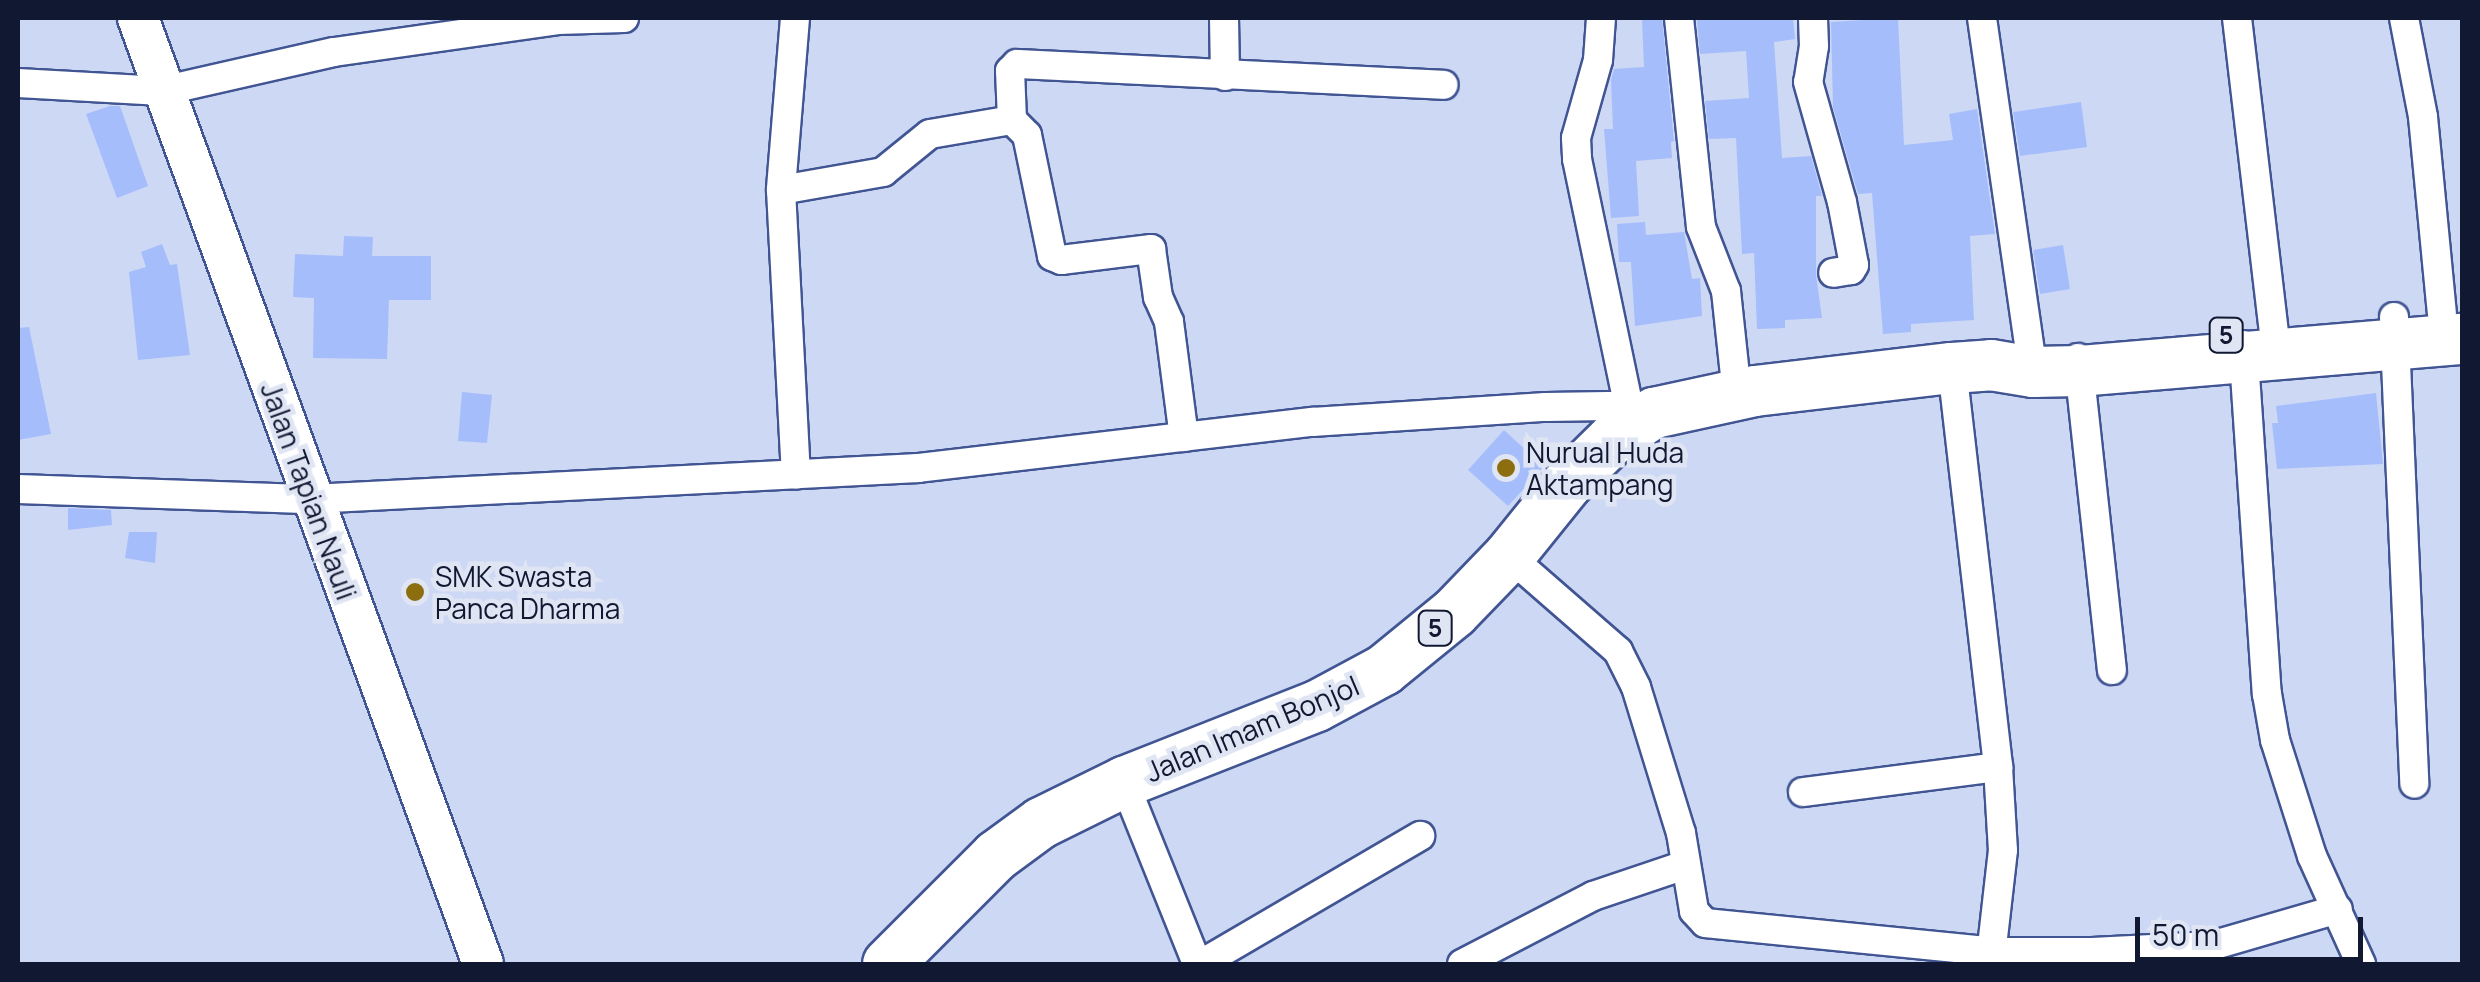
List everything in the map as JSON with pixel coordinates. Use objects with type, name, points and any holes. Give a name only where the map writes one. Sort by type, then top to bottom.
[{"type":"highway","name":"Jalan Imam Bonjol","points":[[888,964],[996,856],[1040,823],[1124,782],[1316,706],[1384,670],[1454,613],[1509,556],[1566,484],[1642,410],[1737,394],[2026,360],[2432,325]]},
{"type":"main road","name":"Jalan Tapian Nauli","points":[[138,18],[483,964]]},
{"type":"street","points":[[18,83],[162,90],[334,52],[558,19],[624,18]]},
{"type":"street","points":[[795,18],[781,190],[796,474]]},
{"type":"street","points":[[1224,18],[1225,76]]},
{"type":"street","points":[[18,490],[311,499],[918,468],[1312,422],[1487,410],[1642,410],[1576,160],[1581,112],[1598,60],[1601,18]]},
{"type":"street","points":[[1679,18],[1701,227],[1726,291],[1737,394]]},
{"type":"street","points":[[1813,18],[1814,46],[1808,82],[1842,202],[1854,265],[1852,270],[1833,273]]},
{"type":"street","points":[[1982,18],[2026,360],[2112,670]]},
{"type":"street","points":[[2236,18],[2254,341],[2267,694],[2284,779],[2312,856],[2360,964]]},
{"type":"street","points":[[2404,18],[2423,117],[2432,325],[2414,784]]},
{"type":"street","points":[[1184,437],[1169,322],[1158,298],[1151,249],[1061,260],[1052,256],[1027,134],[1012,120],[1010,71],[1017,64],[1443,85]]},
{"type":"street","points":[[781,190],[884,172],[930,134],[1012,120]]},
{"type":"street","points":[[1992,958],[2003,850],[1998,767],[2026,360]]},
{"type":"street","points":[[1509,556],[1618,651],[1636,688],[1681,833],[1694,911],[1710,924],[1992,958],[2213,955],[2338,908]]},
{"type":"street","points":[[1804,792],[1998,767]]},
{"type":"street","points":[[1124,782],[1199,964],[1420,836]]},
{"type":"street","points":[[1462,964],[1593,896],[1685,865]]},
{"type":"building","points":[[1662,18],[1674,141],[1672,158],[1636,161],[1639,216],[1611,218],[1604,129],[1613,129],[1611,80],[1614,69],[1644,67],[1642,19]]},
{"type":"building","points":[[1697,18],[1793,18],[1795,39],[1774,42],[1782,158],[1811,156],[1822,196],[1816,196],[1816,275],[1822,318],[1785,320],[1785,328],[1757,329],[1754,253],[1742,254],[1736,138],[1709,139],[1705,101],[1749,98],[1746,51],[1700,54]]},
{"type":"building","points":[[1898,18],[1904,145],[1953,140],[1949,114],[1977,109],[1995,234],[1970,236],[1974,320],[1911,324],[1911,332],[1883,334],[1872,193],[1858,194],[1833,107],[1831,22]]},
{"type":"building","points":[[2081,102],[2087,147],[2020,156],[2013,112]]},
{"type":"building","points":[[120,106],[148,186],[117,198],[86,114]]},
{"type":"building","points":[[1645,222],[1646,235],[1684,232],[1692,279],[1700,278],[1702,316],[1635,326],[1631,262],[1619,262],[1617,224]]},
{"type":"building","points":[[344,236],[373,237],[372,256],[431,256],[431,300],[389,300],[387,359],[313,358],[314,298],[293,297],[295,254],[343,256]]},
{"type":"building","points":[[162,244],[170,265],[177,264],[190,355],[138,360],[129,272],[146,267],[141,252]]},
{"type":"building","points":[[2063,245],[2070,289],[2040,294],[2033,250]]},
{"type":"building","points":[[29,327],[51,434],[18,440],[18,328]]},
{"type":"building","points":[[462,392],[492,395],[487,443],[458,441]]},
{"type":"building","points":[[2376,393],[2383,464],[2277,469],[2272,423],[2278,423],[2276,406]]},
{"type":"building","name":"Nurual Huda Aktampang","points":[[1504,430],[1544,467],[1508,506],[1468,470]]},
{"type":"building","points":[[68,508],[111,510],[112,525],[68,530]]},
{"type":"building","points":[[129,532],[157,532],[155,563],[125,558]]},
{"type":"place","name":"Nurual Huda Aktampang","points":[[1506,468]]},
{"type":"place","name":"SMK Swasta Panca Dharma","points":[[415,592]]}]
